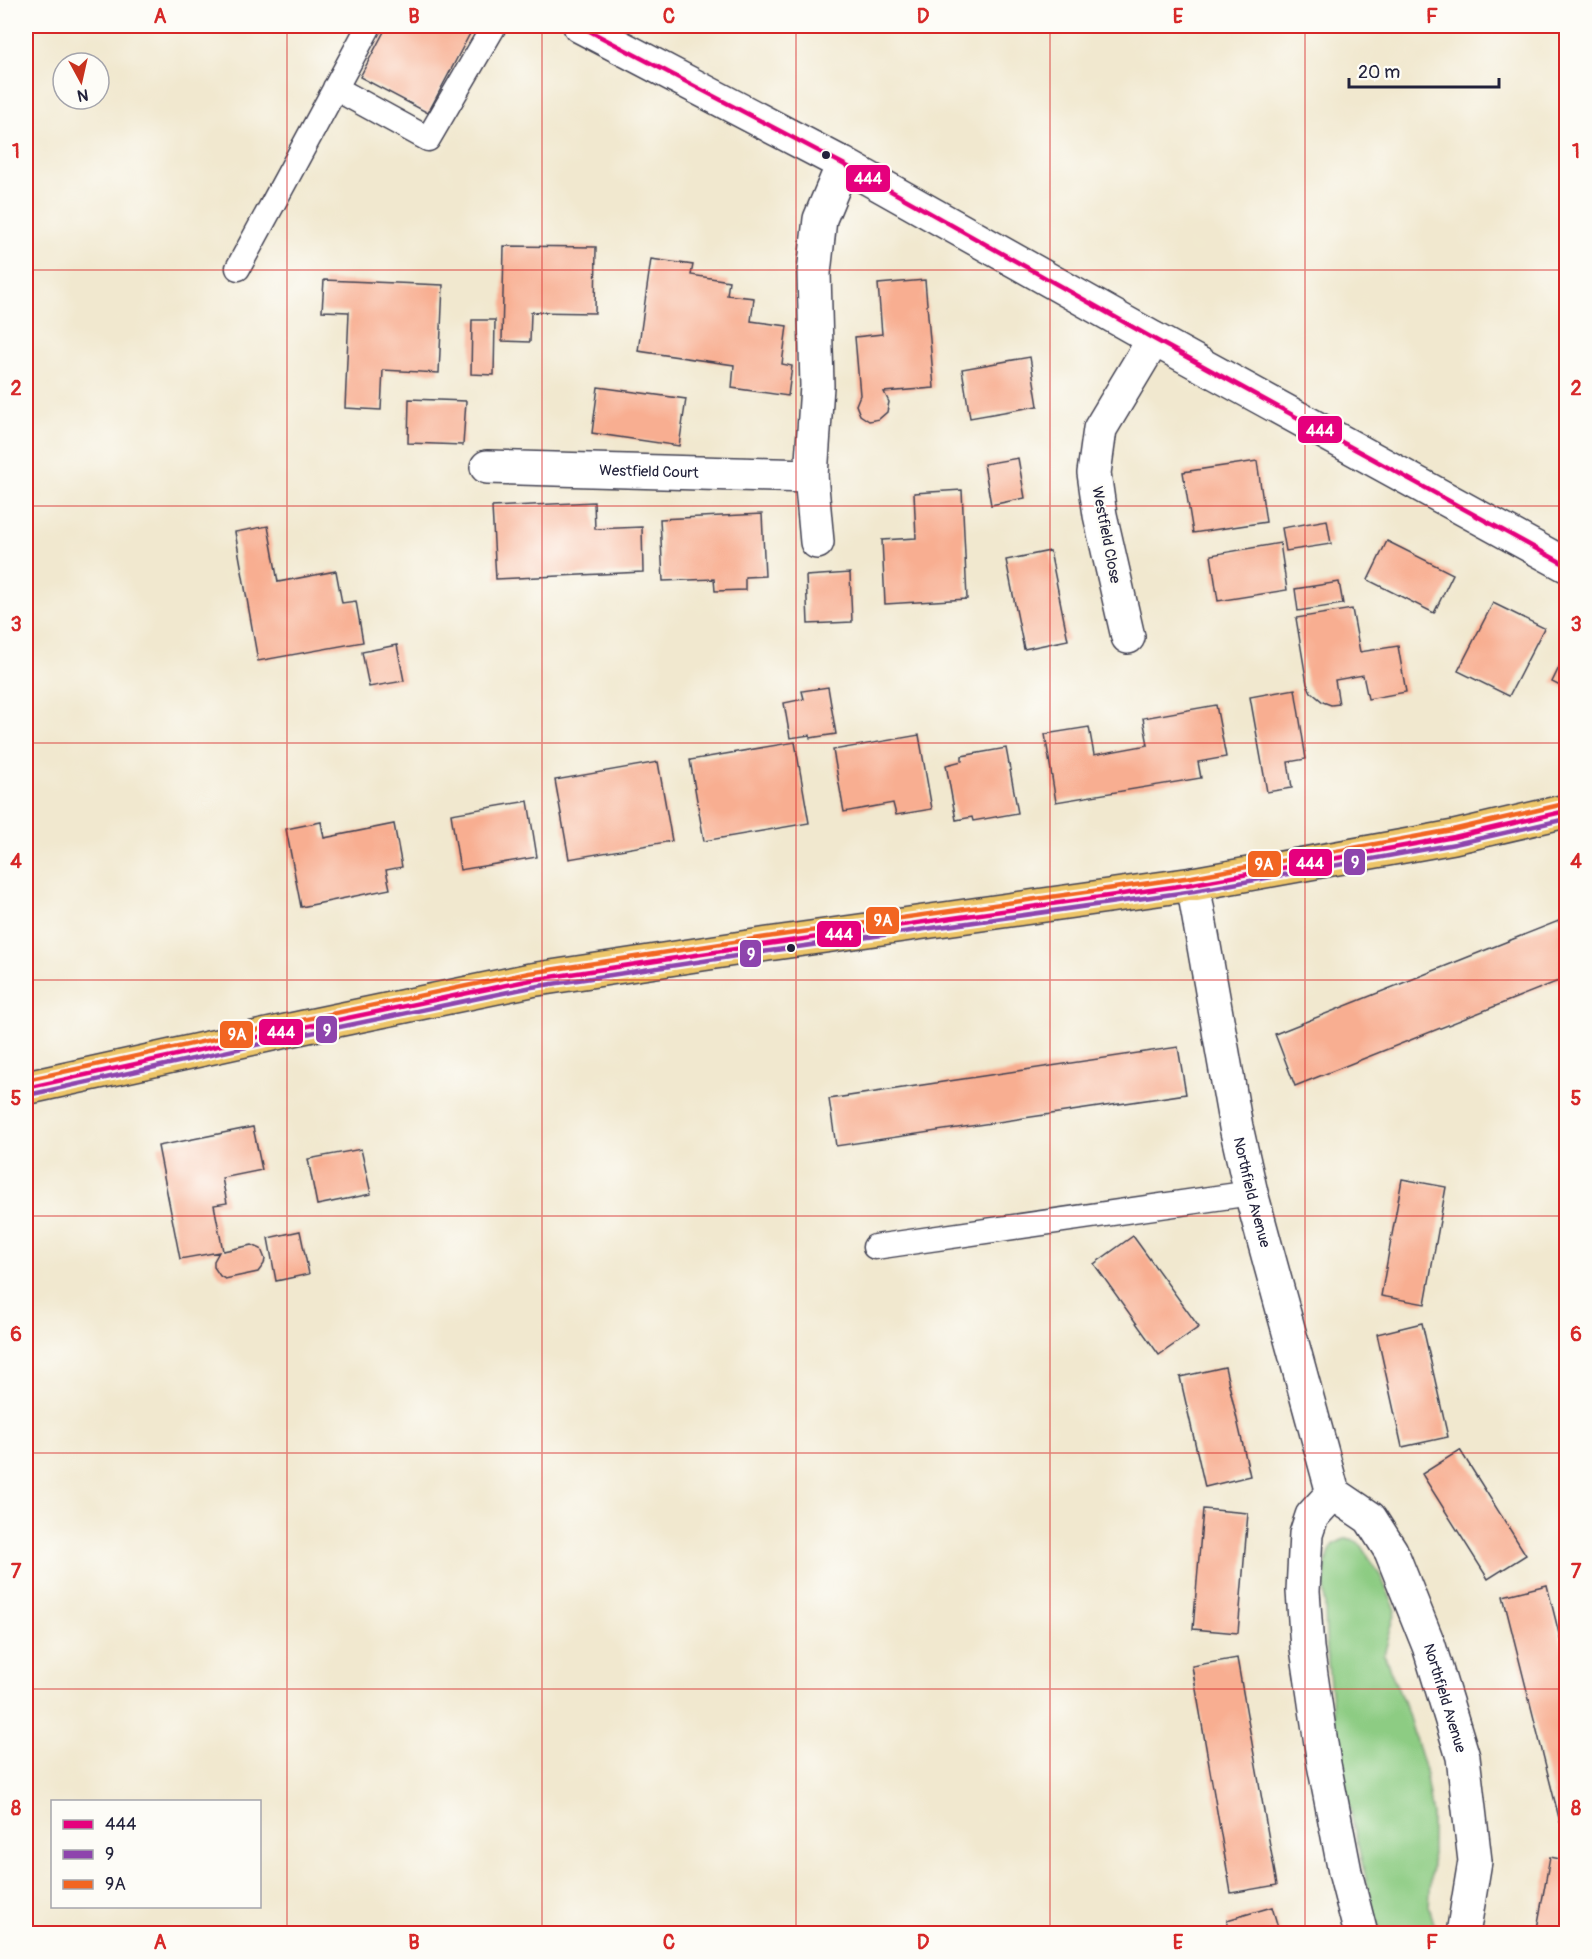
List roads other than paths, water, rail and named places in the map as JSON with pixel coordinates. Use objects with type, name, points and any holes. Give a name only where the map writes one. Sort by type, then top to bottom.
[{"type":"main road","points":[[26,1088],[293,1029],[531,980],[791,940],[1193,884],[1454,837],[1566,811]]},
{"type":"street","points":[[580,26],[843,164],[1154,339],[1566,565]]},
{"type":"street","points":[[817,543],[811,476],[817,386],[814,273],[820,219],[843,164]]},
{"type":"street","name":"Westfield Close","points":[[1128,637],[1100,515],[1094,473],[1100,429],[1154,339]]},
{"type":"street","name":"Westfield Court","points":[[487,466],[811,476]]},
{"type":"street","name":"Northfield Avenue","points":[[1193,884],[1236,1127],[1251,1193],[1333,1493],[1370,1518],[1391,1551],[1429,1646],[1463,1756],[1475,1861],[1463,1934]]},
{"type":"street","points":[[1333,1493],[1312,1516],[1306,1534],[1303,1591],[1307,1648],[1324,1764],[1345,1872],[1361,1934]]},
{"type":"lane","points":[[238,268],[369,26]]},
{"type":"lane","points":[[335,88],[428,139],[494,26]]},
{"type":"lane","points":[[875,1247],[1251,1193]]}]
